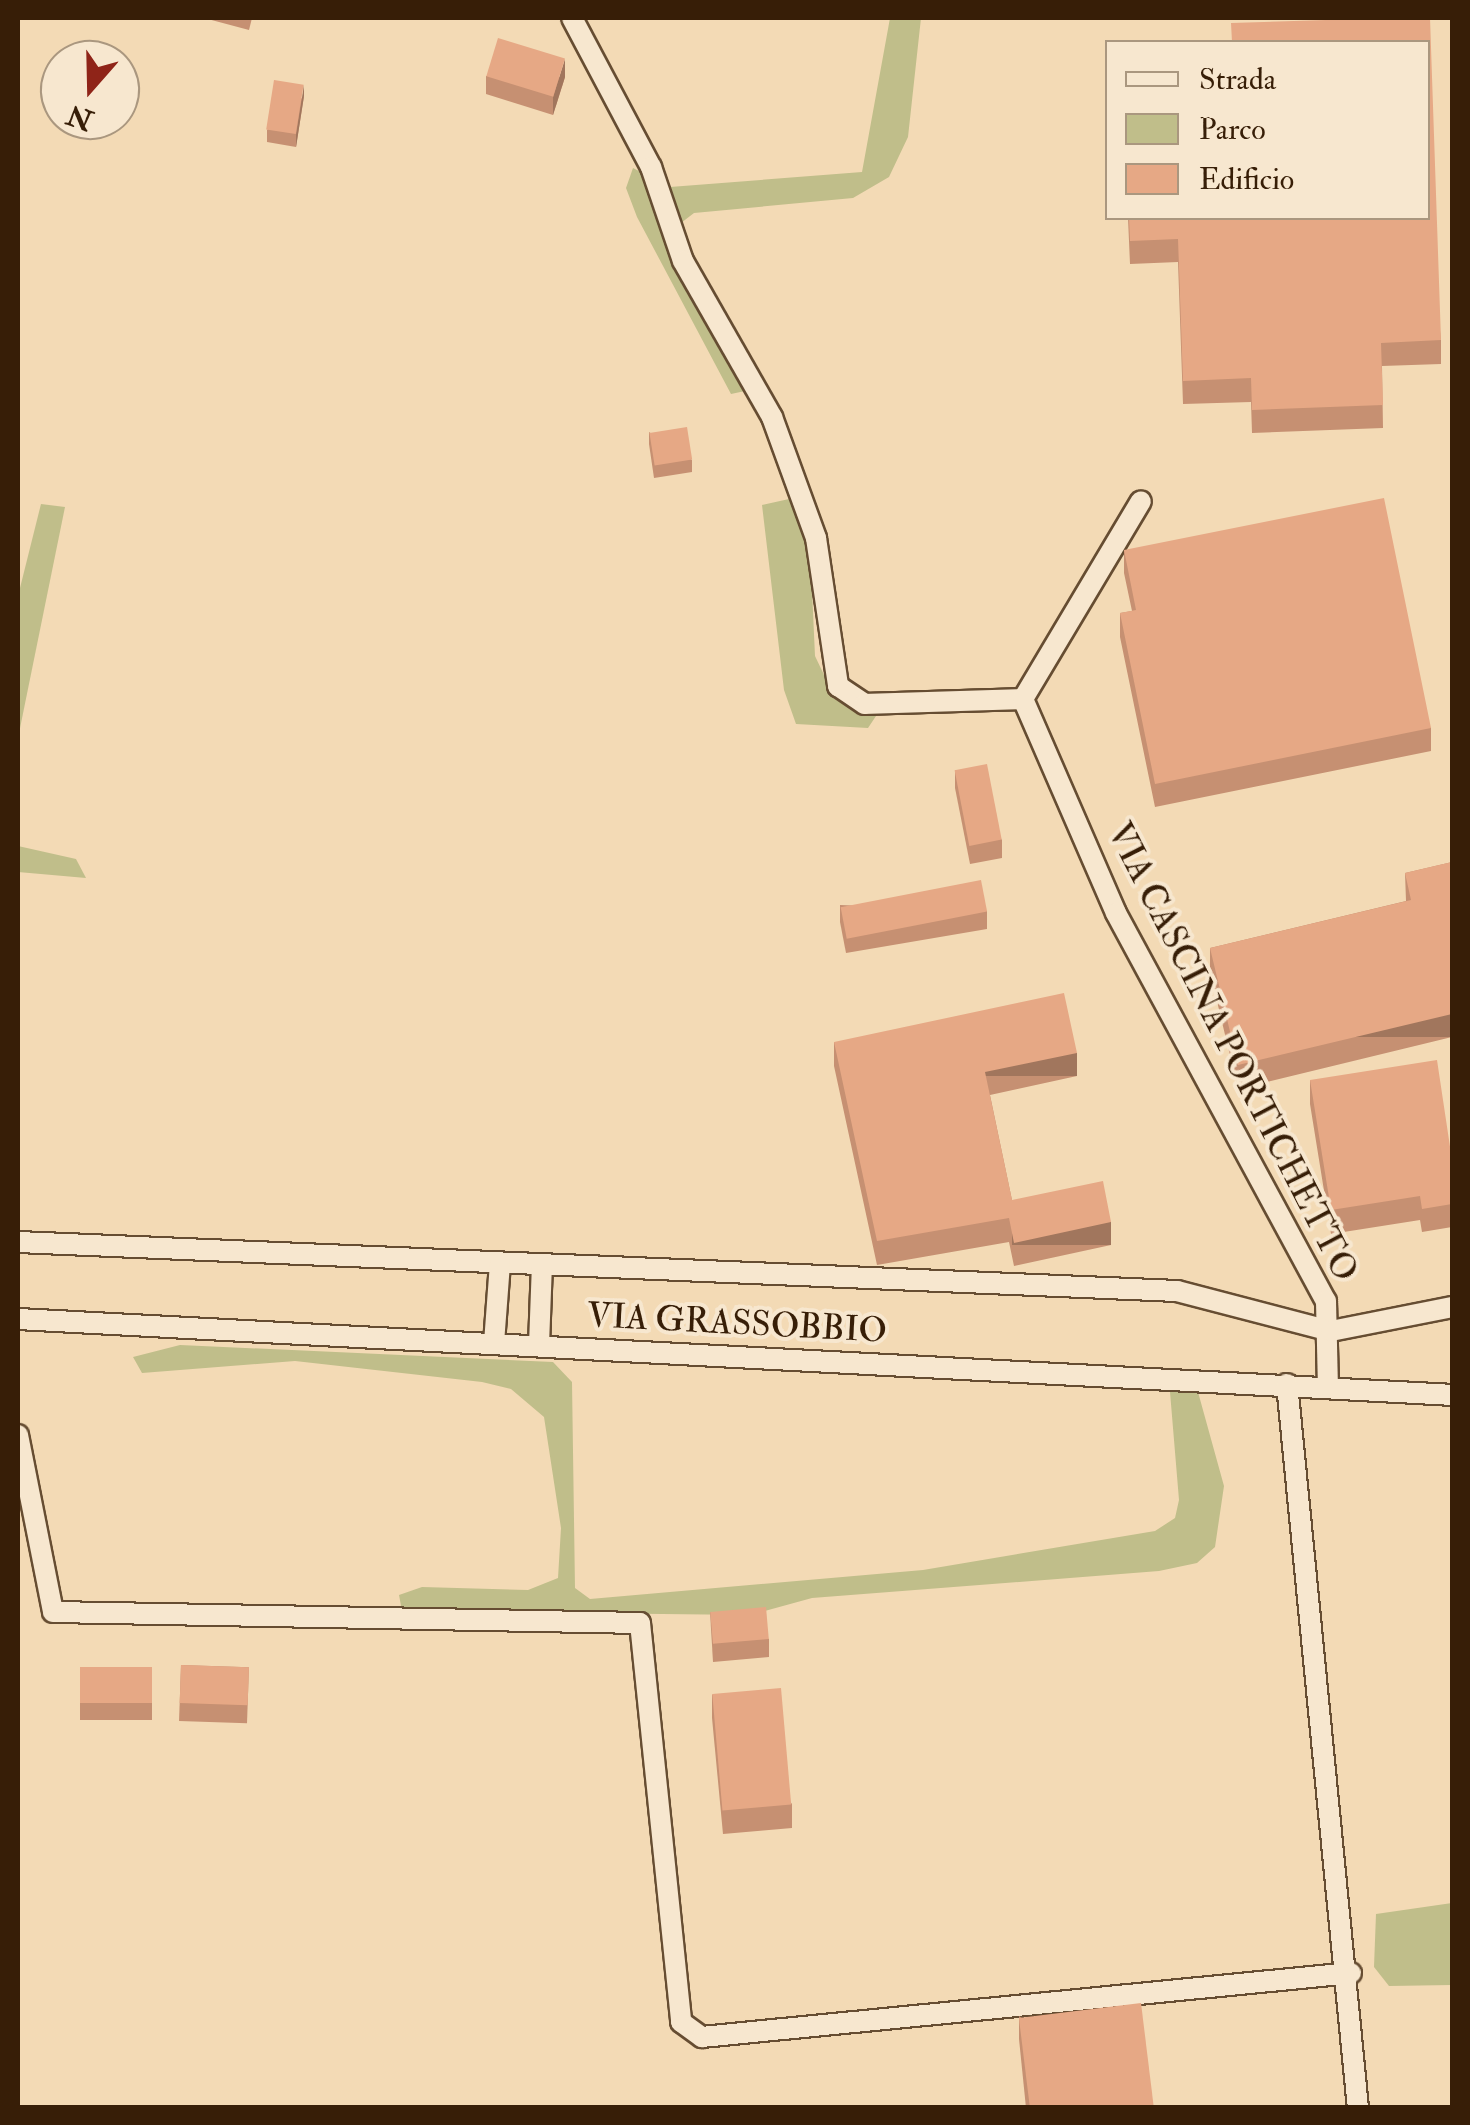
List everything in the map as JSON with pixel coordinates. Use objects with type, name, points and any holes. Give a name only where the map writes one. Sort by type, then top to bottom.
[{"type":"street","points":[[572,18],[651,166],[683,261],[772,416],[816,538],[847,700],[968,708],[1024,699],[1141,502]]},
{"type":"street","name":"VIA CASCINA PORTICHETTO","points":[[1024,699],[1116,912],[1326,1301],[1330,1332],[1328,1387]]},
{"type":"street","points":[[18,1242],[1178,1292],[1330,1332],[1452,1307]]},
{"type":"street","points":[[494,1342],[500,1263]]},
{"type":"street","points":[[539,1345],[542,1265]]},
{"type":"street","name":"VIA GRASSOBBIO","points":[[18,1319],[1452,1395]]},
{"type":"street","points":[[1287,1384],[1351,1973],[1358,2108]]},
{"type":"street","points":[[18,1435],[54,1612],[640,1623],[680,2022],[702,2037],[1351,1973]]},
{"type":"green space","points":[[890,18],[921,18],[908,137],[889,177],[853,198],[694,213],[664,236],[745,391],[731,394],[637,217],[626,188],[633,168],[670,187],[862,172]]},
{"type":"green space","points":[[789,499],[810,546],[815,656],[836,700],[878,713],[868,728],[796,724],[784,690],[762,505]]},
{"type":"green space","points":[[41,504],[65,507],[18,738],[18,596]]},
{"type":"green space","points":[[18,846],[76,859],[86,878],[18,872]]},
{"type":"green space","points":[[180,1345],[553,1362],[572,1382],[575,1588],[590,1599],[923,1570],[1155,1531],[1175,1518],[1179,1500],[1170,1392],[1198,1392],[1224,1486],[1215,1547],[1197,1563],[1159,1571],[812,1598],[750,1615],[402,1611],[399,1595],[422,1587],[528,1590],[558,1578],[561,1528],[544,1417],[511,1389],[482,1382],[295,1361],[142,1373],[133,1357]]},
{"type":"green space","points":[[1452,1903],[1452,1985],[1389,1986],[1374,1967],[1376,1914]]},
{"type":"building","points":[[1430,18],[1441,340],[1381,343],[1383,405],[1252,410],[1251,378],[1183,381],[1178,239],[1130,241],[1129,220],[1430,220],[1430,40],[1232,40],[1231,23]]},
{"type":"building","points":[[498,38],[565,58],[553,97],[486,76]]},
{"type":"building","points":[[274,80],[304,85],[296,134],[266,129]]},
{"type":"building","points":[[687,427],[692,460],[655,466],[649,433]]},
{"type":"building","points":[[1384,498],[1431,728],[1155,784],[1120,613],[1136,610],[1124,550]]},
{"type":"building","points":[[987,764],[1002,840],[969,846],[955,770]]},
{"type":"building","points":[[1452,862],[1452,1014],[1238,1065],[1210,948],[1411,900],[1405,873]]},
{"type":"building","points":[[981,880],[987,911],[847,939],[841,907]]},
{"type":"building","points":[[1064,993],[1077,1053],[985,1072],[1012,1200],[1103,1181],[1111,1222],[1014,1243],[1009,1218],[877,1241],[834,1042]]},
{"type":"building","points":[[1437,1060],[1452,1160],[1452,1204],[1422,1209],[1420,1196],[1331,1210],[1310,1080]]},
{"type":"building","points":[[766,1607],[769,1639],[713,1644],[710,1612]]},
{"type":"building","points":[[181,1665],[249,1667],[248,1705],[180,1703]]},
{"type":"building","points":[[80,1667],[152,1667],[152,1703],[80,1703]]},
{"type":"building","points":[[781,1688],[791,1805],[722,1811],[712,1694]]},
{"type":"building","points":[[1141,2003],[1154,2108],[1030,2108],[1019,2018]]}]
